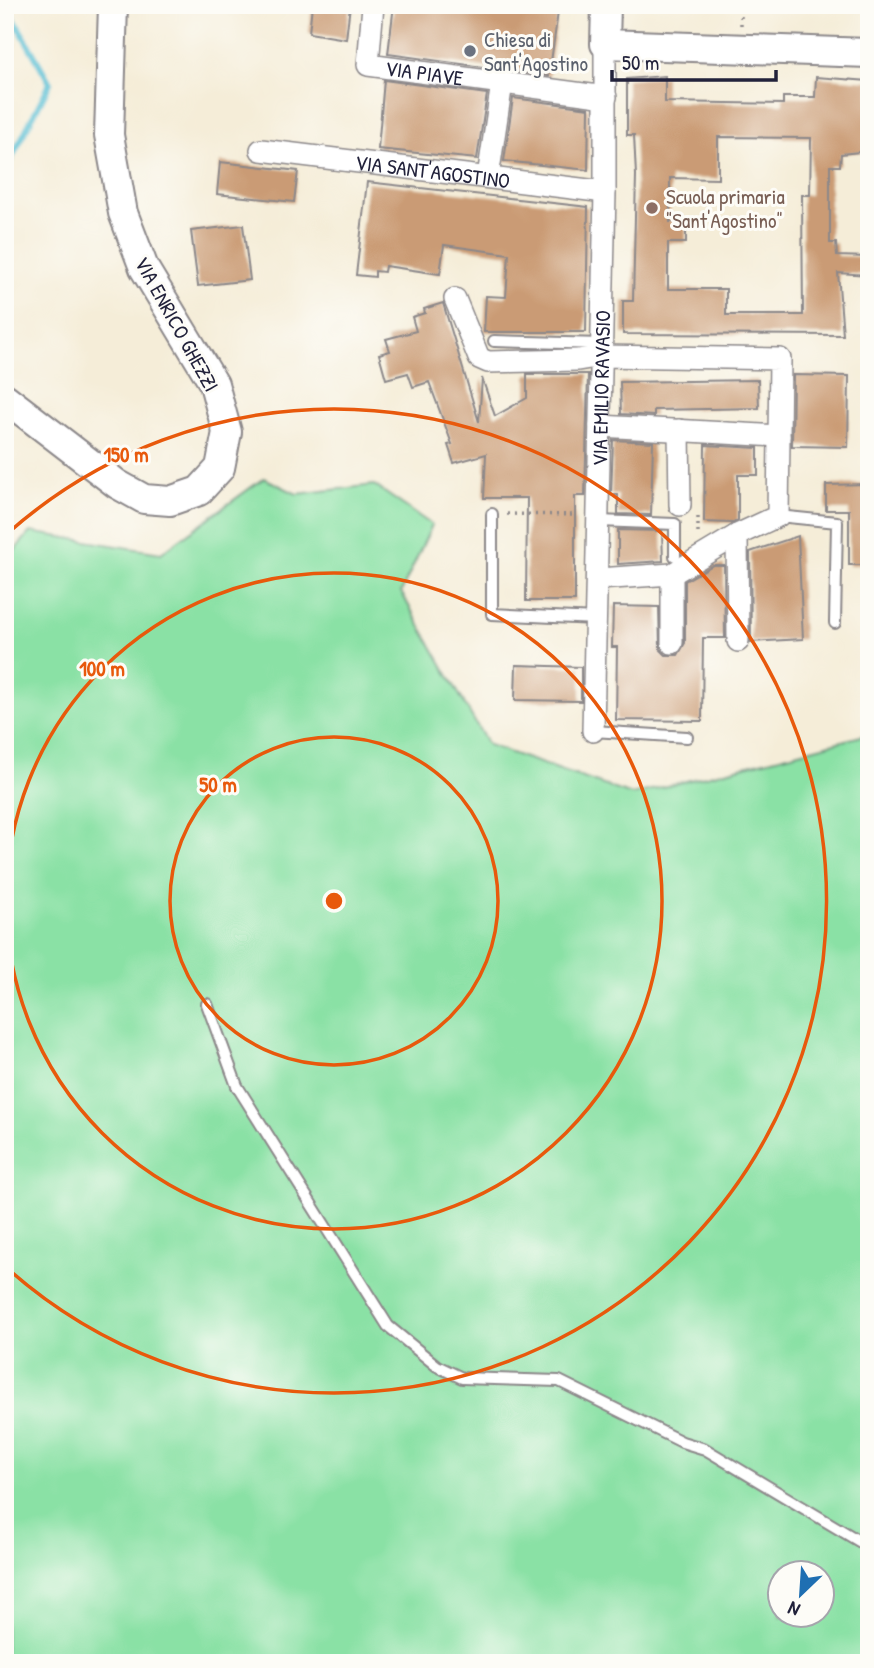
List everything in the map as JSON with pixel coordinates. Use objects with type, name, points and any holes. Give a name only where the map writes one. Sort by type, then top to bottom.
[{"type":"street","name":"VIA ENRICO GHEZZI","points":[[5,398],[117,484],[144,499],[170,501],[199,491],[220,468],[227,432],[214,384],[144,268],[123,213],[109,135],[113,5]]},
{"type":"street","name":"VIA PIAVE","points":[[373,5],[368,65],[606,97]]},
{"type":"street","points":[[606,5],[606,44],[869,53]]},
{"type":"street","name":"VIA EMILIO RAVASIO","points":[[593,731],[598,579],[606,44]]},
{"type":"street","points":[[488,177],[502,83]]},
{"type":"street","name":"VIA SANT'AGOSTINO","points":[[261,150],[605,192]]},
{"type":"street","points":[[455,299],[479,358],[488,362],[578,360],[602,350],[780,359],[778,516],[737,535],[698,560],[598,579]]},
{"type":"street","points":[[600,426],[779,436]]},
{"type":"street","points":[[679,430],[680,505]]},
{"type":"street","points":[[737,535],[738,641]]},
{"type":"street","points":[[672,643],[674,565]]},
{"type":"lane","points":[[494,341],[602,350]]},
{"type":"lane","points":[[492,514],[492,614],[596,619]]},
{"type":"lane","points":[[778,516],[837,522],[835,623]]},
{"type":"lane","points":[[599,521],[675,524],[674,565]]},
{"type":"lane","points":[[593,731],[687,737]]},
{"type":"lane","points":[[207,1004],[237,1086],[388,1326],[437,1366],[462,1378],[559,1381],[682,1442],[705,1449],[869,1546]]},
{"type":"path","points":[[680,505],[698,509],[698,560]]},
{"type":"path","points":[[492,514],[565,515]]},
{"type":"green space","points":[[264,478],[297,494],[374,485],[432,525],[401,592],[488,745],[632,795],[869,734],[869,1663],[5,1663],[5,562],[30,532],[161,553]]},
{"type":"building","points":[[312,5],[350,5],[346,39],[309,33]]},
{"type":"building","name":"Chiesa di Sant'Agostino","points":[[394,5],[559,5],[549,76],[388,54]]},
{"type":"building","name":"Scuola primaria \"Sant'Agostino\"","points":[[665,76],[665,102],[783,104],[783,97],[815,97],[816,77],[869,81],[869,151],[841,154],[840,166],[830,166],[830,243],[836,243],[837,256],[869,257],[869,275],[838,273],[843,335],[623,334],[623,301],[633,301],[636,175],[634,135],[627,135],[627,79]],"holes":[[[718,137],[811,138],[810,195],[802,195],[803,315],[726,315],[726,289],[668,289],[668,243],[686,243],[686,222],[670,222],[670,178],[718,179]]]},
{"type":"building","points":[[384,80],[487,94],[477,159],[378,149]]},
{"type":"building","points":[[513,98],[589,108],[588,170],[504,161]]},
{"type":"building","points":[[220,162],[298,171],[294,202],[217,194]]},
{"type":"building","points":[[367,182],[588,207],[586,332],[484,332],[486,296],[506,297],[509,254],[444,245],[440,274],[385,266],[384,272],[375,271],[375,277],[356,275]]},
{"type":"building","points":[[243,225],[250,280],[198,286],[191,231]]},
{"type":"building","points":[[443,303],[479,422],[482,378],[495,416],[527,398],[527,374],[588,374],[585,496],[575,496],[575,601],[526,601],[527,498],[484,498],[486,454],[454,463],[448,445],[452,444],[429,382],[413,387],[408,373],[386,379],[379,354],[390,351],[386,339],[416,331],[412,317],[425,313],[424,309]]},
{"type":"building","points":[[793,375],[849,376],[848,447],[792,446]]},
{"type":"building","points":[[758,380],[759,408],[654,410],[654,416],[621,414],[620,382]]},
{"type":"building","points":[[613,440],[653,442],[651,515],[618,514],[618,495],[611,495]]},
{"type":"building","points":[[705,445],[758,448],[758,475],[738,475],[738,520],[733,523],[704,522]]},
{"type":"building","points":[[869,484],[869,565],[849,565],[849,510],[826,510],[826,485]]},
{"type":"building","points":[[618,530],[662,531],[663,561],[618,564]]},
{"type":"building","points":[[798,536],[803,639],[751,642],[750,552]]},
{"type":"building","points":[[713,565],[724,565],[725,638],[703,638],[702,721],[616,720],[617,647],[612,647],[613,606],[659,607],[660,649],[666,655],[678,655],[685,643],[685,581]]},
{"type":"building","points":[[516,665],[581,667],[581,701],[515,700]]},
{"type":"waterway","points":[[5,171],[50,83],[6,5]]},
{"type":"place","name":"Chiesa di Sant'Agostino","points":[[470,51]]},
{"type":"place","name":"Scuola primaria \"Sant'Agostino\"","points":[[652,208]]}]
